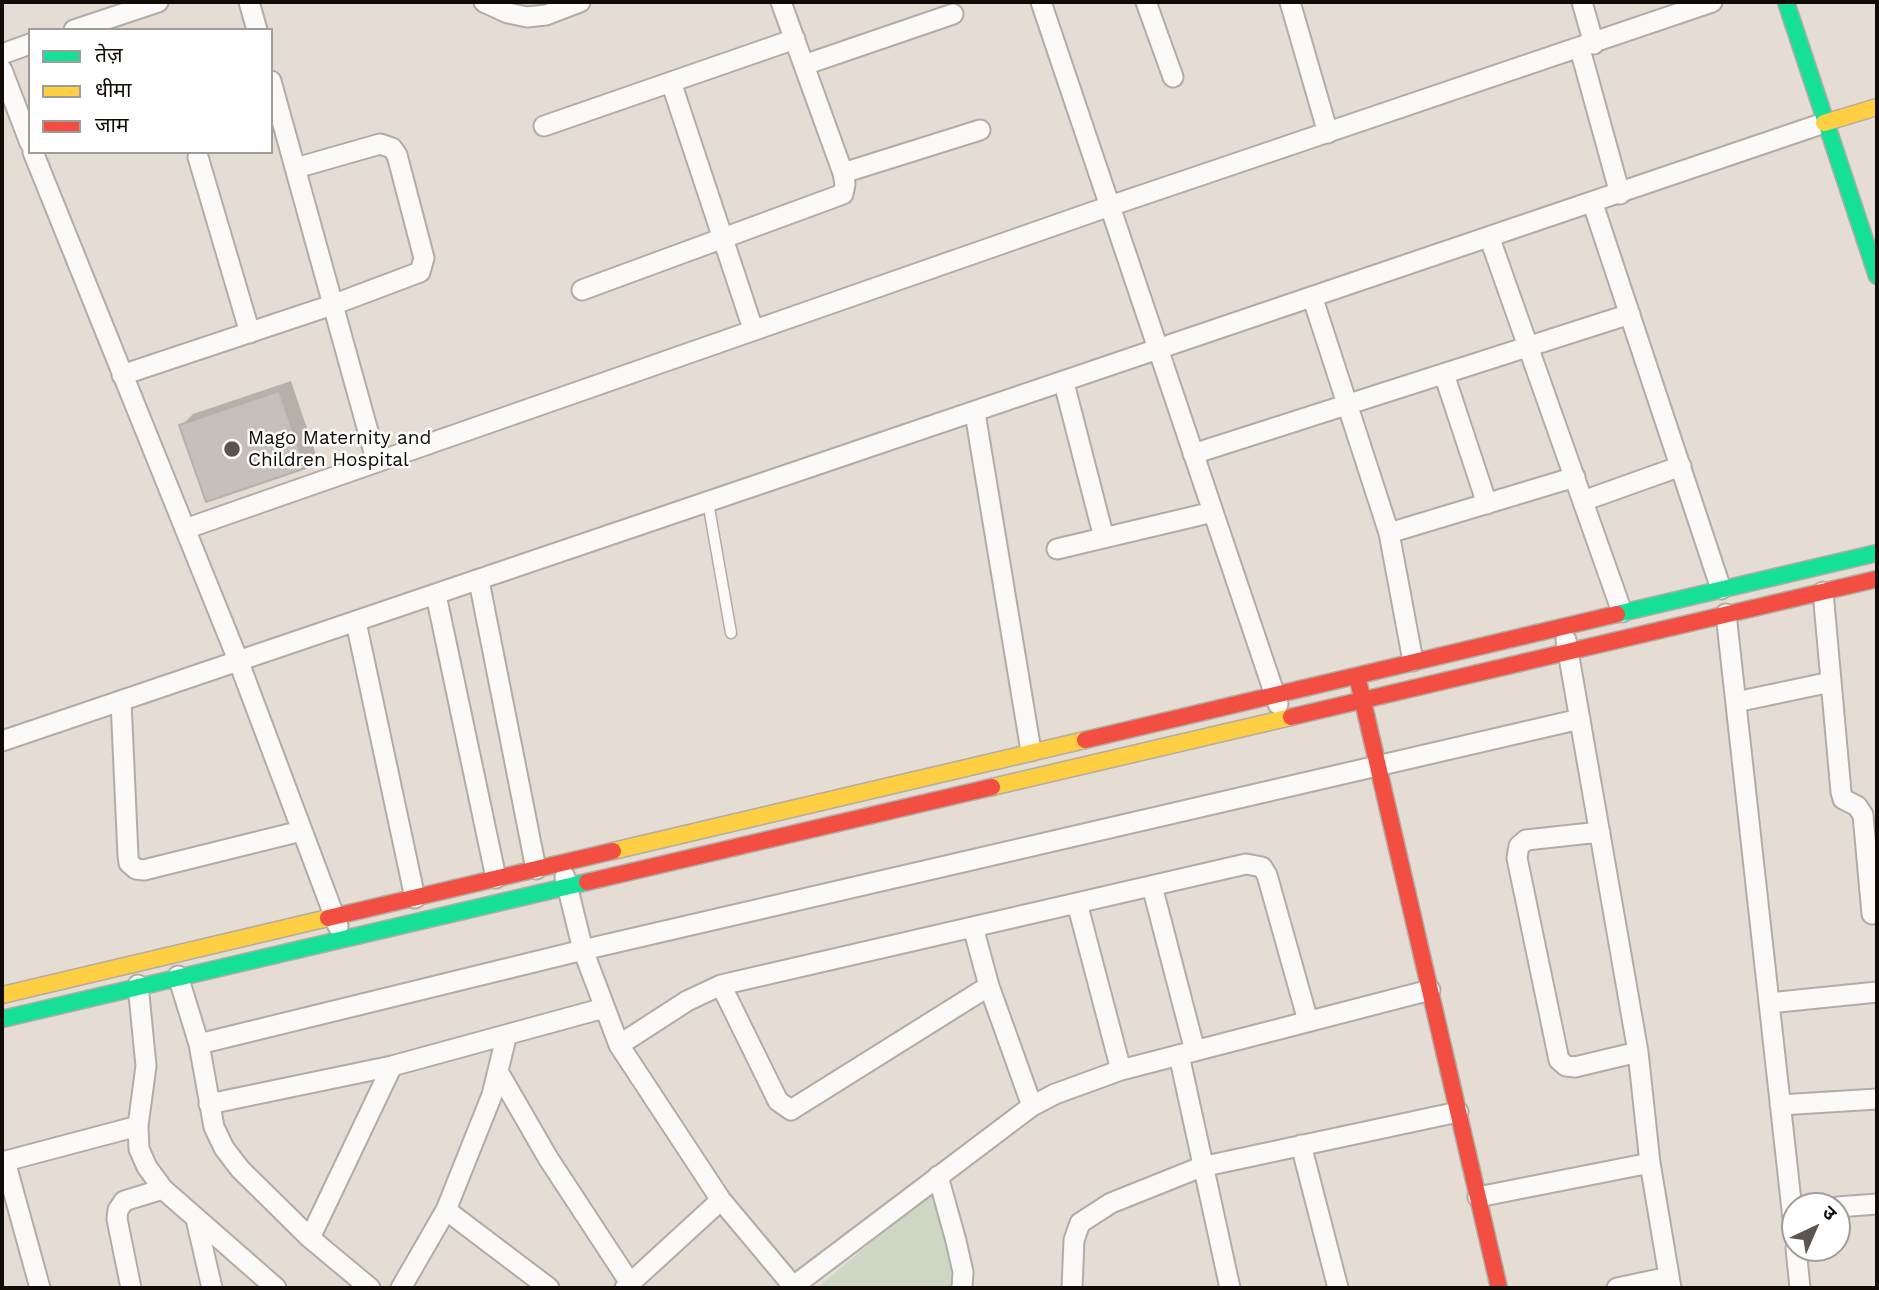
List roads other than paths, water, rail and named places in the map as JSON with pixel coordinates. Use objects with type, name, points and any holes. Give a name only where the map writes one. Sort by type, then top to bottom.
[{"type":"main road","points":[[1786,2],[1832,120],[1868,195]]},
{"type":"main road","points":[[1803,2],[1832,120],[1877,276]]},
{"type":"main road","points":[[1832,120],[1877,107]]},
{"type":"main road","points":[[2,995],[1877,553]]},
{"type":"main road","points":[[2,1019],[567,884],[1877,579]]},
{"type":"main road","points":[[1357,674],[1499,1288]]},
{"type":"street","points":[[80,28],[158,2]]},
{"type":"street","points":[[248,2],[256,28]]},
{"type":"street","points":[[484,2],[508,13],[527,17],[546,15],[580,2]]},
{"type":"street","points":[[582,290],[843,194],[843,173],[781,2]]},
{"type":"street","points":[[1041,2],[1283,717]]},
{"type":"street","points":[[1146,2],[1173,78]]},
{"type":"street","points":[[1290,2],[1328,133]]},
{"type":"street","points":[[1582,2],[1587,46],[1620,194]]},
{"type":"street","points":[[185,529],[753,329],[1712,2]]},
{"type":"street","points":[[804,65],[953,14]]},
{"type":"street","points":[[544,125],[794,39]]},
{"type":"street","points":[[2,54],[28,45]]},
{"type":"street","points":[[2,70],[28,138]]},
{"type":"street","points":[[671,82],[725,237],[753,329]]},
{"type":"street","points":[[273,88],[335,304],[376,460]]},
{"type":"street","points":[[2,740],[1490,239],[1832,120]]},
{"type":"street","points":[[843,173],[980,130]]},
{"type":"street","points":[[122,375],[335,304],[412,276],[424,266],[397,155],[392,148],[380,144],[296,168]]},
{"type":"street","points":[[34,154],[238,660],[342,937]]},
{"type":"street","points":[[198,157],[250,333]]},
{"type":"street","points":[[1593,204],[1721,589]]},
{"type":"street","points":[[1490,239],[1622,612]]},
{"type":"street","points":[[1312,299],[1390,533],[1413,661]]},
{"type":"street","points":[[1194,454],[1630,314]]},
{"type":"street","points":[[1444,374],[1487,503]]},
{"type":"street","points":[[1064,383],[1104,538]]},
{"type":"street","points":[[975,413],[1031,751]]},
{"type":"street","points":[[1583,501],[1681,466]]},
{"type":"street","points":[[1390,533],[1575,477]]},
{"type":"street","points":[[1057,549],[1213,512]]},
{"type":"street","points":[[479,581],[536,869]]},
{"type":"street","points":[[1823,592],[1841,792],[1843,799],[1857,806],[1863,815],[1872,914]]},
{"type":"street","points":[[436,595],[496,878]]},
{"type":"street","points":[[1726,614],[1792,1192]]},
{"type":"street","points":[[356,622],[415,898]]},
{"type":"street","points":[[1561,626],[1569,650],[1638,1052],[1650,1163],[1670,1282],[1617,1288]]},
{"type":"street","points":[[1736,702],[1831,682]]},
{"type":"street","points":[[121,701],[128,856],[129,863],[136,869],[144,870],[301,831]]},
{"type":"street","points":[[199,1044],[583,950],[1580,719]]},
{"type":"street","points":[[1600,832],[1526,840],[1519,846],[1517,858],[1559,1060],[1566,1066],[1575,1067],[1638,1052]]},
{"type":"street","points":[[561,863],[583,950],[620,1045],[722,1200],[792,1287],[1032,1107],[1055,1094],[1121,1070],[1430,990]]},
{"type":"street","points":[[620,1045],[687,1001],[721,985],[1246,864],[1262,867],[1267,875],[1308,1021]]},
{"type":"street","points":[[1152,886],[1187,1053],[1202,1167],[1230,1288]]},
{"type":"street","points":[[1077,904],[1121,1070]]},
{"type":"street","points":[[973,927],[989,986],[1032,1107]]},
{"type":"street","points":[[178,976],[199,1044],[214,1127],[232,1158],[310,1238],[370,1288]]},
{"type":"street","points":[[138,985],[146,1066],[138,1126],[139,1149],[147,1167],[163,1189],[276,1288]]},
{"type":"street","points":[[721,985],[778,1101],[791,1110],[989,986]]},
{"type":"street","points":[[1769,1003],[1877,992]]},
{"type":"street","points":[[209,1104],[392,1066],[506,1038],[604,1008]]},
{"type":"street","points":[[401,1288],[446,1210],[499,1073],[506,1038]]},
{"type":"street","points":[[310,1238],[392,1066]]},
{"type":"street","points":[[499,1073],[627,1286],[722,1200]]},
{"type":"street","points":[[1780,1105],[1877,1099]]},
{"type":"street","points":[[1072,1288],[1074,1240],[1080,1223],[1111,1203],[1202,1167],[1458,1112]]},
{"type":"street","points":[[40,1288],[4,1162],[138,1126]]},
{"type":"street","points":[[1301,1145],[1338,1288]]},
{"type":"street","points":[[1478,1197],[1650,1163]]},
{"type":"street","points":[[938,1176],[963,1272],[962,1288]]},
{"type":"street","points":[[131,1288],[117,1219],[118,1210],[124,1201],[163,1189]]},
{"type":"street","points":[[1851,1206],[1877,1204]]},
{"type":"street","points":[[446,1210],[549,1288]]},
{"type":"street","points":[[196,1219],[212,1288]]},
{"type":"street","points":[[1797,1262],[1800,1288]]},
{"type":"lane","points":[[708,502],[731,633]]},
{"type":"place","name":"Mago Maternity and Children Hospital","points":[[232,449]]}]
